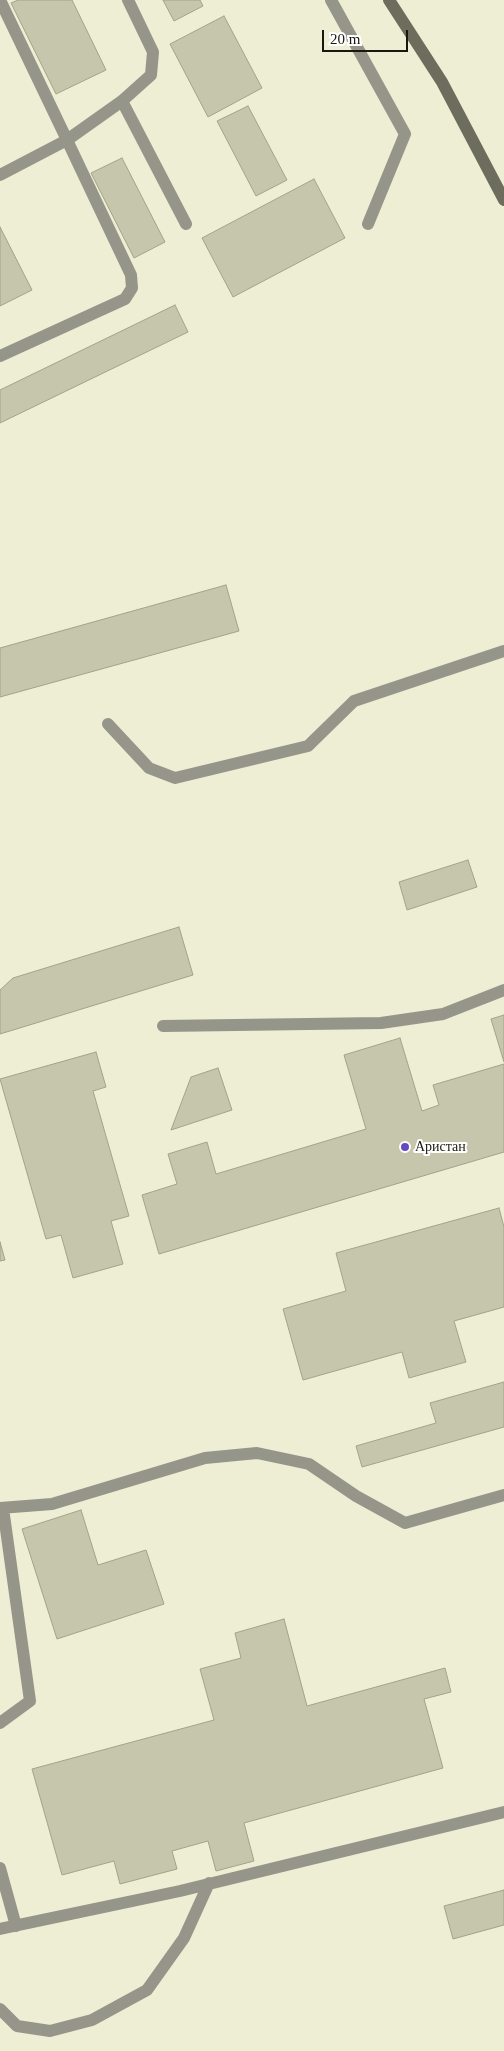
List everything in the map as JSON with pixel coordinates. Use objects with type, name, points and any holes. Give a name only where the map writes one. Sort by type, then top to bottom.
[{"type":"street","points":[[390,0],[442,82],[504,200]]},
{"type":"lane","points":[[0,0],[131,274],[132,288],[125,299],[0,356]]},
{"type":"lane","points":[[0,175],[67,140],[122,101],[151,75],[153,52],[128,0]]},
{"type":"lane","points":[[331,0],[405,134],[368,224]]},
{"type":"lane","points":[[122,101],[186,224]]},
{"type":"lane","points":[[108,724],[149,768],[175,778],[308,746],[354,702],[504,651]]},
{"type":"lane","points":[[163,1026],[381,1023],[443,1014],[504,990]]},
{"type":"lane","points":[[0,1723],[30,1701],[2,1508],[52,1504],[205,1458],[257,1453],[309,1464],[356,1496],[405,1523],[504,1495]]},
{"type":"lane","points":[[0,1929],[180,1891],[504,1812]]},
{"type":"lane","points":[[0,1868],[16,1926]]},
{"type":"lane","points":[[0,2009],[17,2026],[50,2031],[92,2020],[147,1990],[184,1938],[209,1883]]},
{"type":"building","points":[[18,0],[72,0],[106,70],[56,94],[11,3]]},
{"type":"building","points":[[163,0],[200,0],[203,6],[174,21]]},
{"type":"building","points":[[224,16],[262,88],[208,117],[170,44]]},
{"type":"building","points":[[248,106],[287,180],[256,196],[217,121]]},
{"type":"building","points":[[122,158],[165,242],[134,258],[91,173]]},
{"type":"building","points":[[314,179],[345,238],[233,297],[202,238]]},
{"type":"building","points":[[0,227],[32,290],[0,306]]},
{"type":"building","points":[[175,305],[188,332],[0,423],[0,390]]},
{"type":"building","points":[[226,585],[239,631],[0,697],[0,648]]},
{"type":"building","points":[[468,860],[477,887],[407,910],[399,882]]},
{"type":"building","points":[[179,927],[193,975],[0,1034],[0,990],[13,978]]},
{"type":"building","points":[[504,1015],[504,1062],[491,1019]]},
{"type":"building","name":"Аристан","points":[[400,1038],[422,1111],[439,1105],[433,1085],[504,1064],[504,1152],[159,1254],[142,1195],[177,1184],[168,1154],[207,1142],[216,1174],[366,1129],[344,1055]]},
{"type":"building","points":[[96,1052],[106,1087],[93,1091],[129,1216],[111,1221],[123,1264],[73,1278],[61,1235],[46,1239],[0,1079]]},
{"type":"building","points":[[218,1068],[232,1110],[171,1130],[191,1077]]},
{"type":"building","points":[[499,1208],[504,1227],[504,1307],[454,1321],[466,1362],[409,1378],[402,1352],[303,1380],[283,1309],[346,1291],[336,1253]]},
{"type":"building","points":[[0,1242],[5,1260],[0,1261]]},
{"type":"building","points":[[504,1382],[504,1427],[362,1467],[356,1446],[436,1423],[430,1403]]},
{"type":"building","points":[[81,1510],[98,1565],[146,1550],[164,1604],[57,1639],[22,1529]]},
{"type":"building","points":[[284,1619],[307,1706],[445,1668],[451,1692],[424,1699],[443,1768],[244,1823],[254,1861],[216,1871],[208,1841],[172,1851],[177,1869],[120,1884],[114,1861],[62,1875],[32,1769],[214,1720],[200,1669],[241,1658],[235,1633]]},
{"type":"building","points":[[504,1890],[504,1925],[453,1939],[444,1906]]},
{"type":"place","name":"Аристан","points":[[405,1147]]}]
